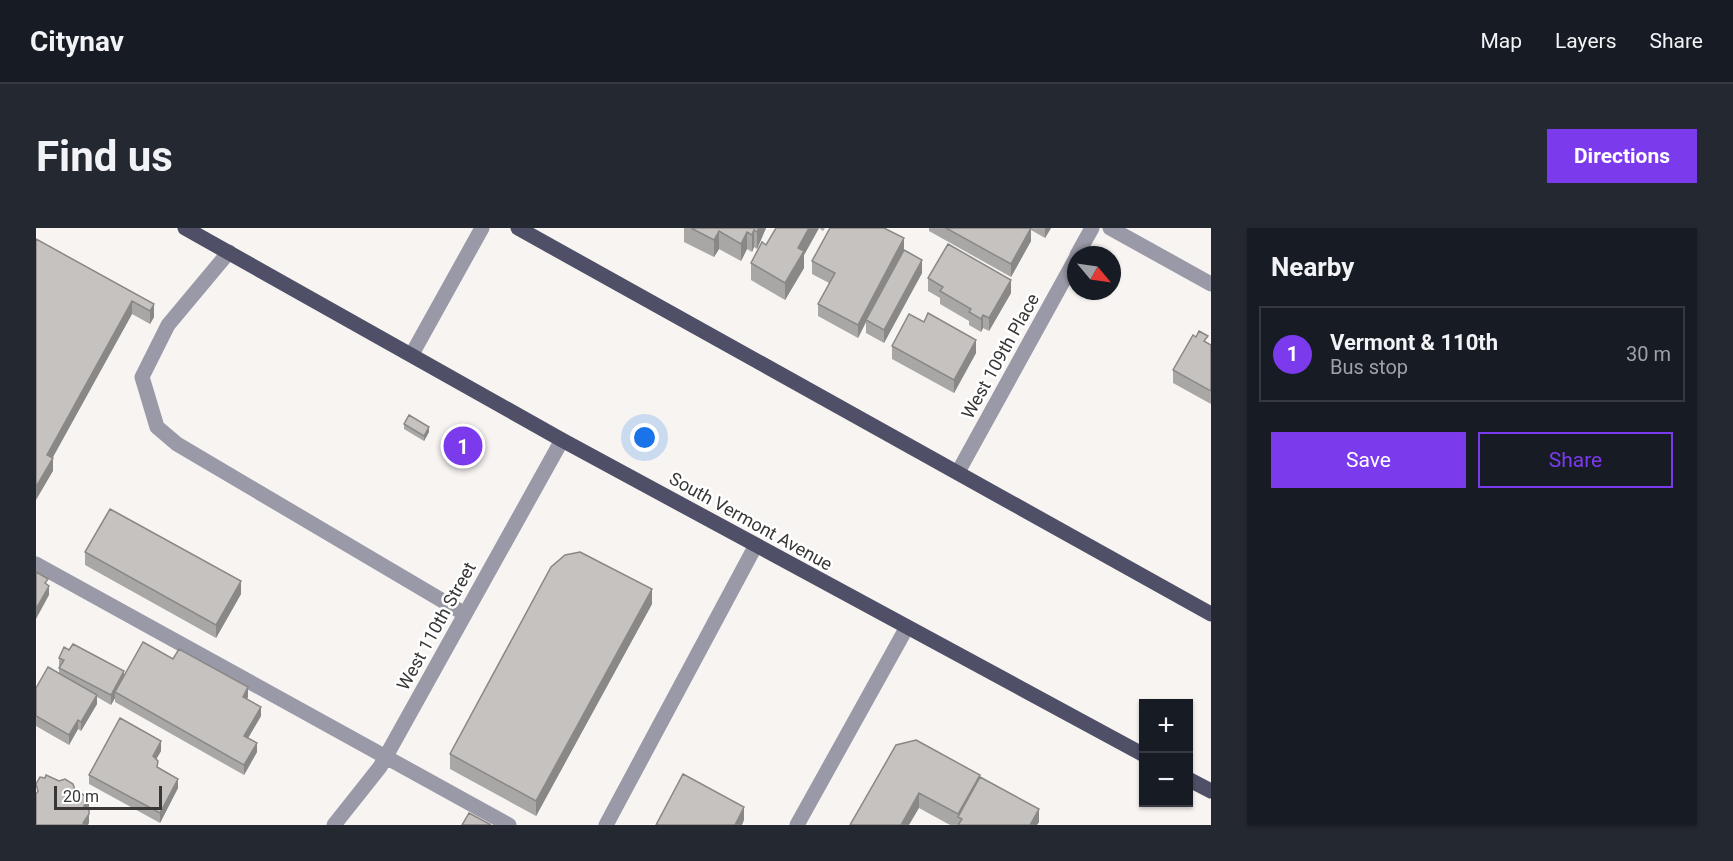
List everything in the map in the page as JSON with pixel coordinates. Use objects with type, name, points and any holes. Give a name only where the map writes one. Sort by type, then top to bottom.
[{"type":"main road","name":"South Vermont Avenue","points":[[185,228],[562,440],[1139,753]]},
{"type":"main road","points":[[518,228],[1211,614]]},
{"type":"main road","points":[[1193,782],[1211,791]]},
{"type":"street","points":[[412,354],[482,228]]},
{"type":"street","name":"West 109th Place","points":[[1082,246],[1092,228]]},
{"type":"street","points":[[1110,228],[1211,284]]},
{"type":"street","points":[[229,252],[168,325],[142,377],[157,427],[177,444],[465,614]]},
{"type":"street","name":"West 109th Place","points":[[958,472],[1067,274]]},
{"type":"street","name":"West 110th Street","points":[[334,825],[385,757],[562,440]]},
{"type":"street","points":[[606,825],[756,545]]},
{"type":"street","points":[[36,564],[509,825]]},
{"type":"street","points":[[797,825],[907,627]]},
{"type":"building","points":[[691,228],[759,228],[757,232],[754,230],[752,235],[747,232],[741,244],[719,231],[714,240]]},
{"type":"building","points":[[776,228],[809,228],[798,248],[804,251],[785,283],[751,263],[762,242],[766,245]]},
{"type":"building","points":[[830,228],[884,228],[904,238],[858,325],[818,304],[835,273],[812,261]]},
{"type":"building","points":[[946,228],[1031,228],[1011,264]]},
{"type":"building","points":[[36,239],[154,304],[150,311],[132,301],[47,455],[53,458],[36,487]]},
{"type":"building","points":[[948,244],[1011,280],[989,318],[983,315],[981,319],[969,312],[971,309],[940,291],[943,287],[928,278]]},
{"type":"building","points":[[904,250],[922,260],[884,330],[866,320]]},
{"type":"building","points":[[928,313],[976,340],[954,380],[892,346],[909,314],[924,322]]},
{"type":"building","points":[[1199,331],[1208,336],[1204,341],[1211,345],[1211,391],[1173,370],[1193,335],[1196,337]]},
{"type":"building","points":[[409,415],[429,427],[424,436],[404,424]]},
{"type":"building","points":[[110,509],[241,581],[216,625],[85,552]]},
{"type":"building","points":[[580,552],[652,589],[536,801],[450,754],[551,567],[565,555]]},
{"type":"building","points":[[36,572],[48,579],[45,583],[49,586],[36,609]]},
{"type":"building","points":[[143,642],[173,659],[179,649],[248,687],[243,697],[261,707],[244,736],[257,743],[244,765],[115,692]]},
{"type":"building","points":[[73,644],[124,671],[111,695],[59,668],[64,660],[59,658],[64,647],[69,650]]},
{"type":"building","points":[[48,667],[97,695],[81,722],[78,720],[69,735],[36,716],[36,688]]},
{"type":"building","points":[[120,718],[161,741],[153,756],[158,761],[157,767],[178,779],[160,813],[89,775]]},
{"type":"building","points":[[916,740],[980,775],[958,814],[919,793],[901,825],[850,825],[896,745]]},
{"type":"building","points":[[683,774],[744,807],[735,825],[656,825]]},
{"type":"building","points":[[46,775],[59,781],[65,779],[73,784],[75,790],[89,798],[84,806],[89,810],[83,823],[86,825],[36,825],[36,794],[38,791],[36,784],[40,777],[45,778]]},
{"type":"building","points":[[980,777],[1039,809],[1030,825],[958,825],[962,819],[958,817]]},
{"type":"building","points":[[469,813],[491,825],[462,825]]},
{"type":"place","name":"Vermont & 110th","points":[[463,446]]}]
